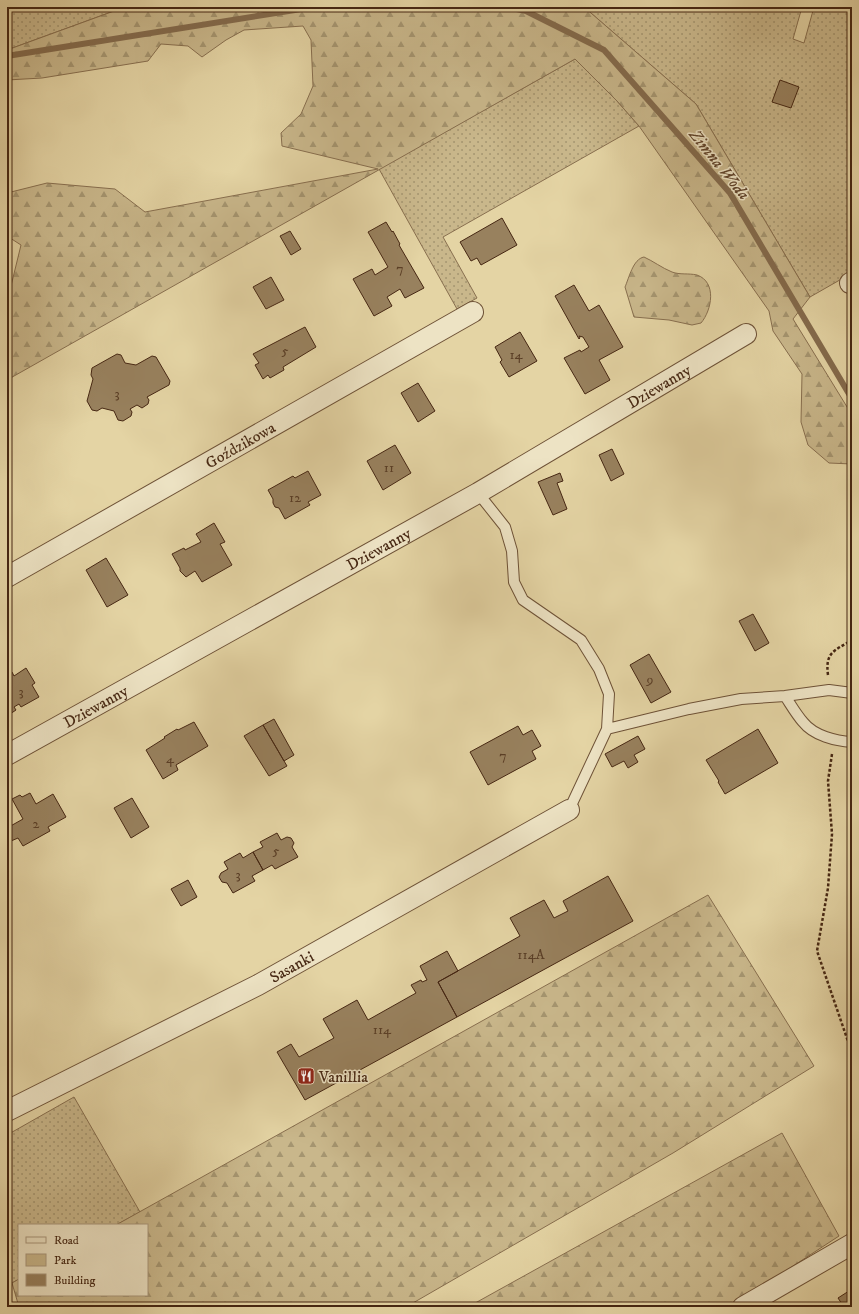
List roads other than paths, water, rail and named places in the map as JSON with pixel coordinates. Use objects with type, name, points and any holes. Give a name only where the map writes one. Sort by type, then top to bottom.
[{"type":"street","name":"Goździkowa","points":[[7,577],[473,312]]},
{"type":"street","name":"Dziewanny","points":[[7,755],[478,493],[746,334]]},
{"type":"street","name":"Sasanki","points":[[7,1111],[258,985],[569,810]]},
{"type":"street","points":[[743,1307],[852,1244]]},
{"type":"lane","points":[[478,493],[505,526],[512,552],[514,582],[523,600],[581,640],[599,670],[609,694],[607,729],[569,810]]},
{"type":"lane","points":[[607,729],[689,709],[741,699],[785,696],[829,690],[852,693]]},
{"type":"lane","points":[[785,696],[804,724],[818,733],[834,740],[852,742]]},
{"type":"waterway","name":"Zimna Woda","points":[[7,56],[314,7]]},
{"type":"waterway","name":"Zimna Woda","points":[[507,7],[526,11],[604,50],[730,193],[852,399]]},
{"type":"place","name":"Vanillia","points":[[306,1076]]}]
